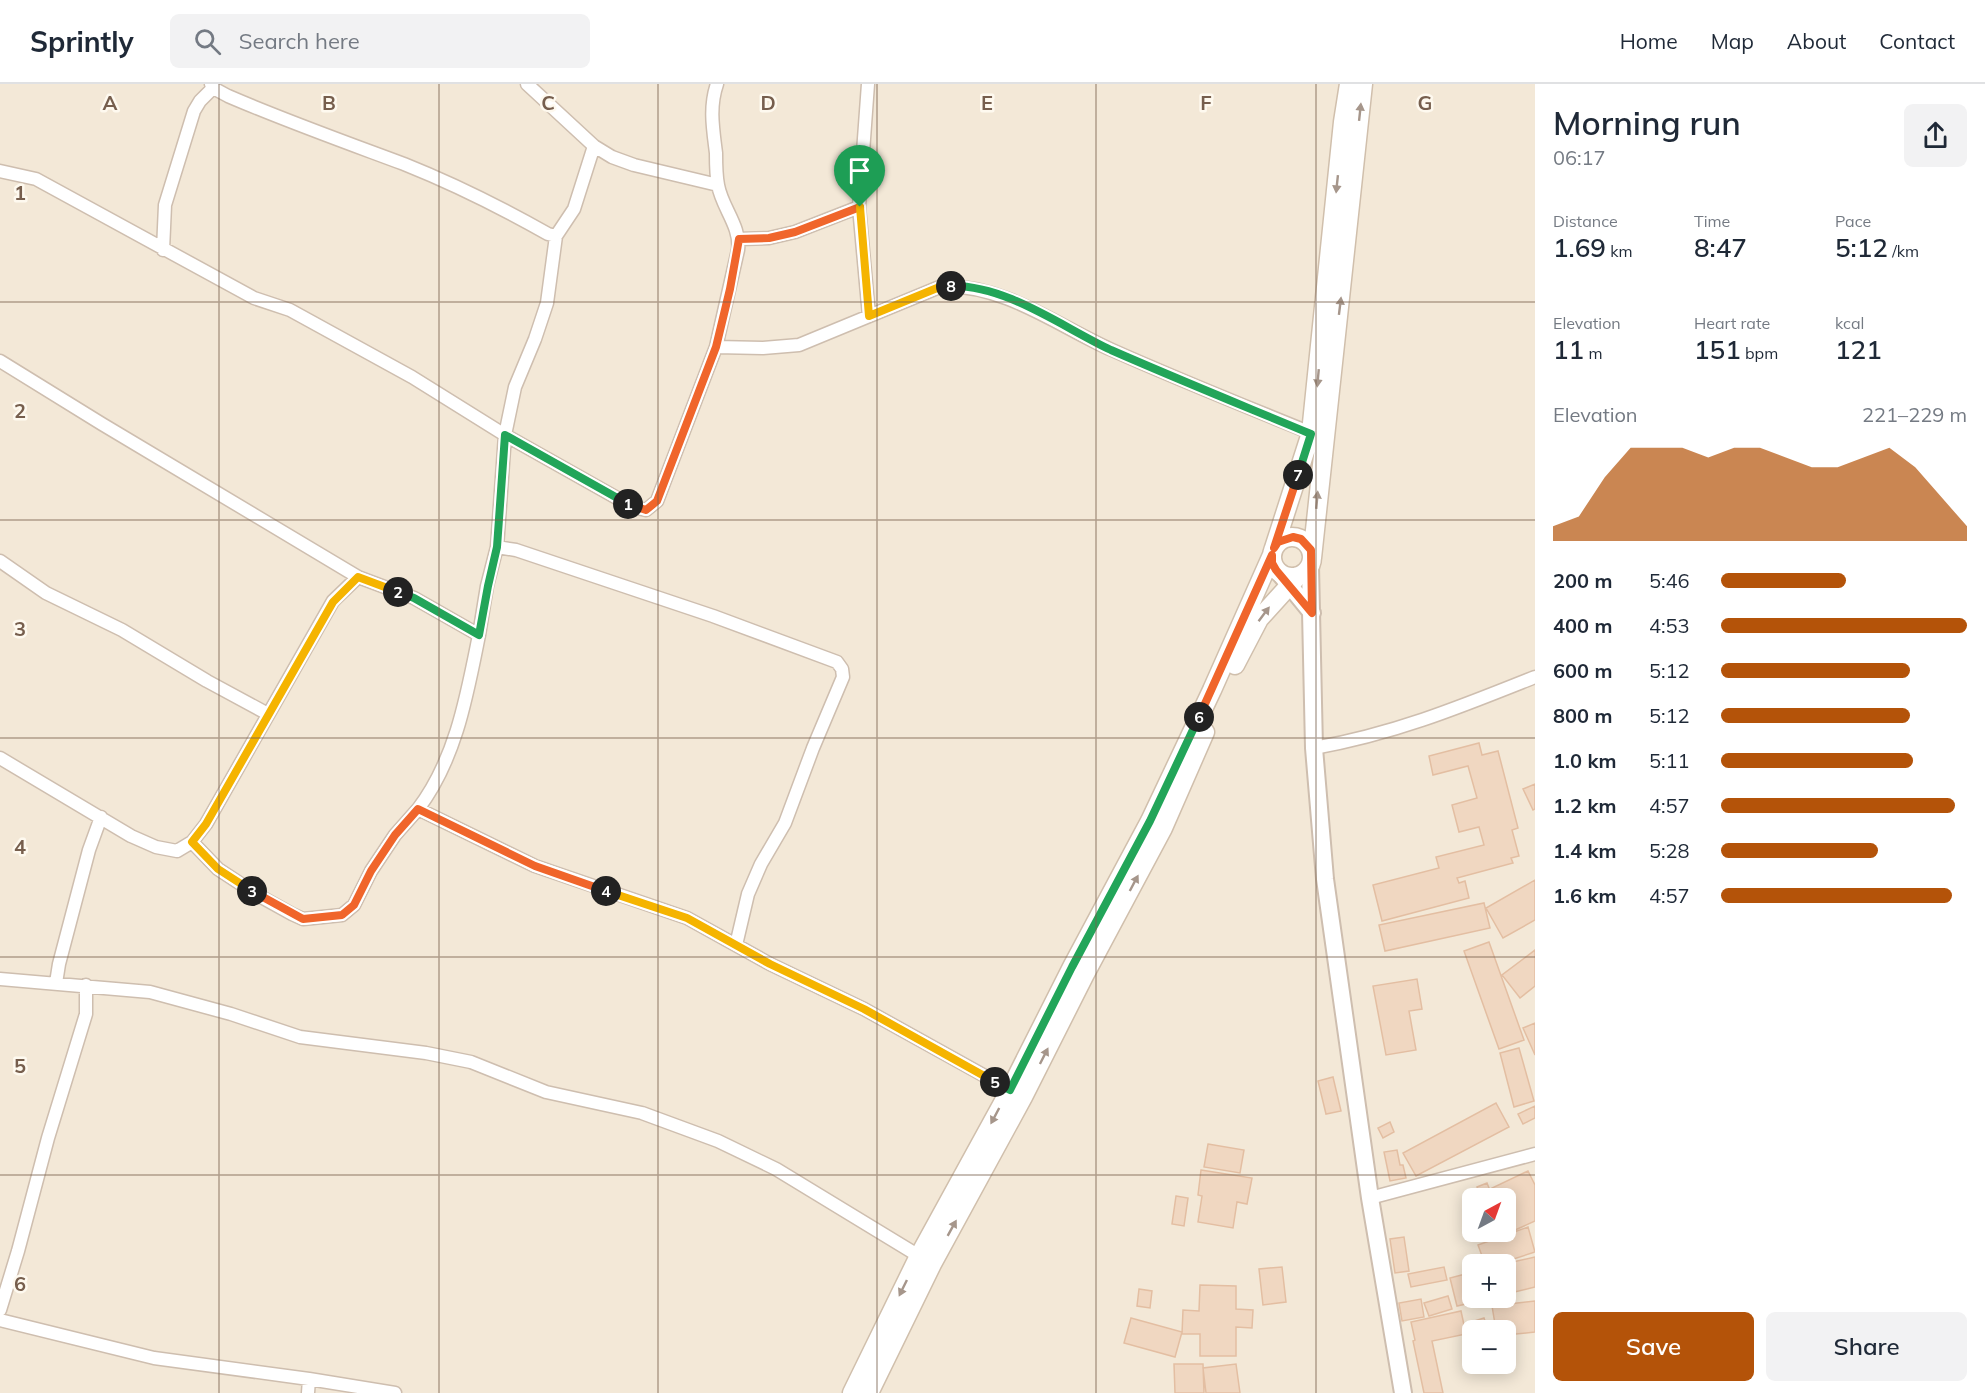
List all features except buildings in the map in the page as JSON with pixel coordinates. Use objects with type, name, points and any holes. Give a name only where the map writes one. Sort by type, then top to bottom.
[{"type":"main road","points":[[852,1393],[919,1257],[1010,1090],[1150,821],[1274,558],[1311,434],[1343,122],[1349,84]]},
{"type":"main road","points":[[1302,572],[1363,84]]},
{"type":"main road","points":[[868,1393],[933,1264],[1163,828],[1237,661],[1259,619],[1302,572],[1311,550],[1301,539],[1293,537],[1278,542],[1274,558],[1283,575],[1302,572]]},
{"type":"street","points":[[527,84],[594,146],[612,158],[718,185]]},
{"type":"street","points":[[0,171],[36,179],[254,298],[290,310],[412,377],[505,435],[633,507],[646,510],[657,501],[716,347],[739,239],[718,185],[711,115],[717,84]]},
{"type":"street","points":[[868,84],[860,207],[869,316]]},
{"type":"street","points":[[163,250],[165,205],[194,111],[212,86],[254,107],[405,165],[498,206],[548,234],[556,236]]},
{"type":"street","points":[[192,842],[218,869],[291,914],[303,919],[342,915],[354,905],[371,871],[395,835],[433,788],[462,718],[497,547],[505,435],[515,387],[547,303],[556,236],[574,209],[594,146]]},
{"type":"street","points":[[739,239],[769,238],[795,232],[860,207]]},
{"type":"street","points":[[716,347],[763,348],[799,345],[942,286],[964,286],[1000,295],[1110,349],[1311,434]]},
{"type":"street","points":[[0,361],[358,577],[414,598],[479,635]]},
{"type":"street","points":[[497,547],[516,550],[714,616],[837,662],[842,669],[843,677],[785,823],[761,864],[747,894],[736,945]]},
{"type":"street","points":[[0,561],[46,593],[122,630],[207,681],[268,714]]},
{"type":"street","points":[[1302,572],[1312,613],[1314,748],[1325,879],[1370,1197],[1403,1393]]},
{"type":"street","points":[[1302,572],[1312,613]]},
{"type":"street","points":[[0,758],[131,836],[156,847],[177,851],[192,842],[206,824],[333,602],[358,577]]},
{"type":"street","points":[[1314,748],[1358,741],[1429,720],[1535,677]]},
{"type":"street","points":[[418,809],[535,866],[687,918],[770,964],[864,1009],[1010,1090]]},
{"type":"street","points":[[56,983],[89,850],[101,817]]},
{"type":"street","points":[[0,979],[150,992],[231,1014],[300,1037],[426,1053],[471,1062],[546,1092],[642,1113],[718,1141],[776,1169],[919,1257]]},
{"type":"street","points":[[0,1310],[48,1138],[86,1014],[86,985]]},
{"type":"street","points":[[1370,1197],[1535,1154]]},
{"type":"street","points":[[0,1320],[154,1358],[394,1393]]},
{"type":"street","points":[[308,1393],[309,1379]]},
{"type":"shaded area","points":[[0,84],[1535,84],[1535,1393],[0,1393]]},
{"type":"route","points":[[860,207],[869,316],[942,286],[964,286],[1000,295],[1045,315],[1110,349],[1311,434],[1274,548],[1278,542],[1293,537],[1301,539],[1311,550],[1312,613],[1276,570],[1272,563],[1272,555],[1150,821],[1010,1090],[864,1009],[770,964],[687,918],[535,866],[418,809],[395,835],[371,871],[354,905],[342,915],[303,919],[256,894],[218,869],[192,842],[206,824],[333,602],[358,577],[414,598],[479,635],[497,547],[505,435],[633,507],[646,510],[657,501],[716,347],[739,239],[769,238],[795,232],[860,207]]}]
